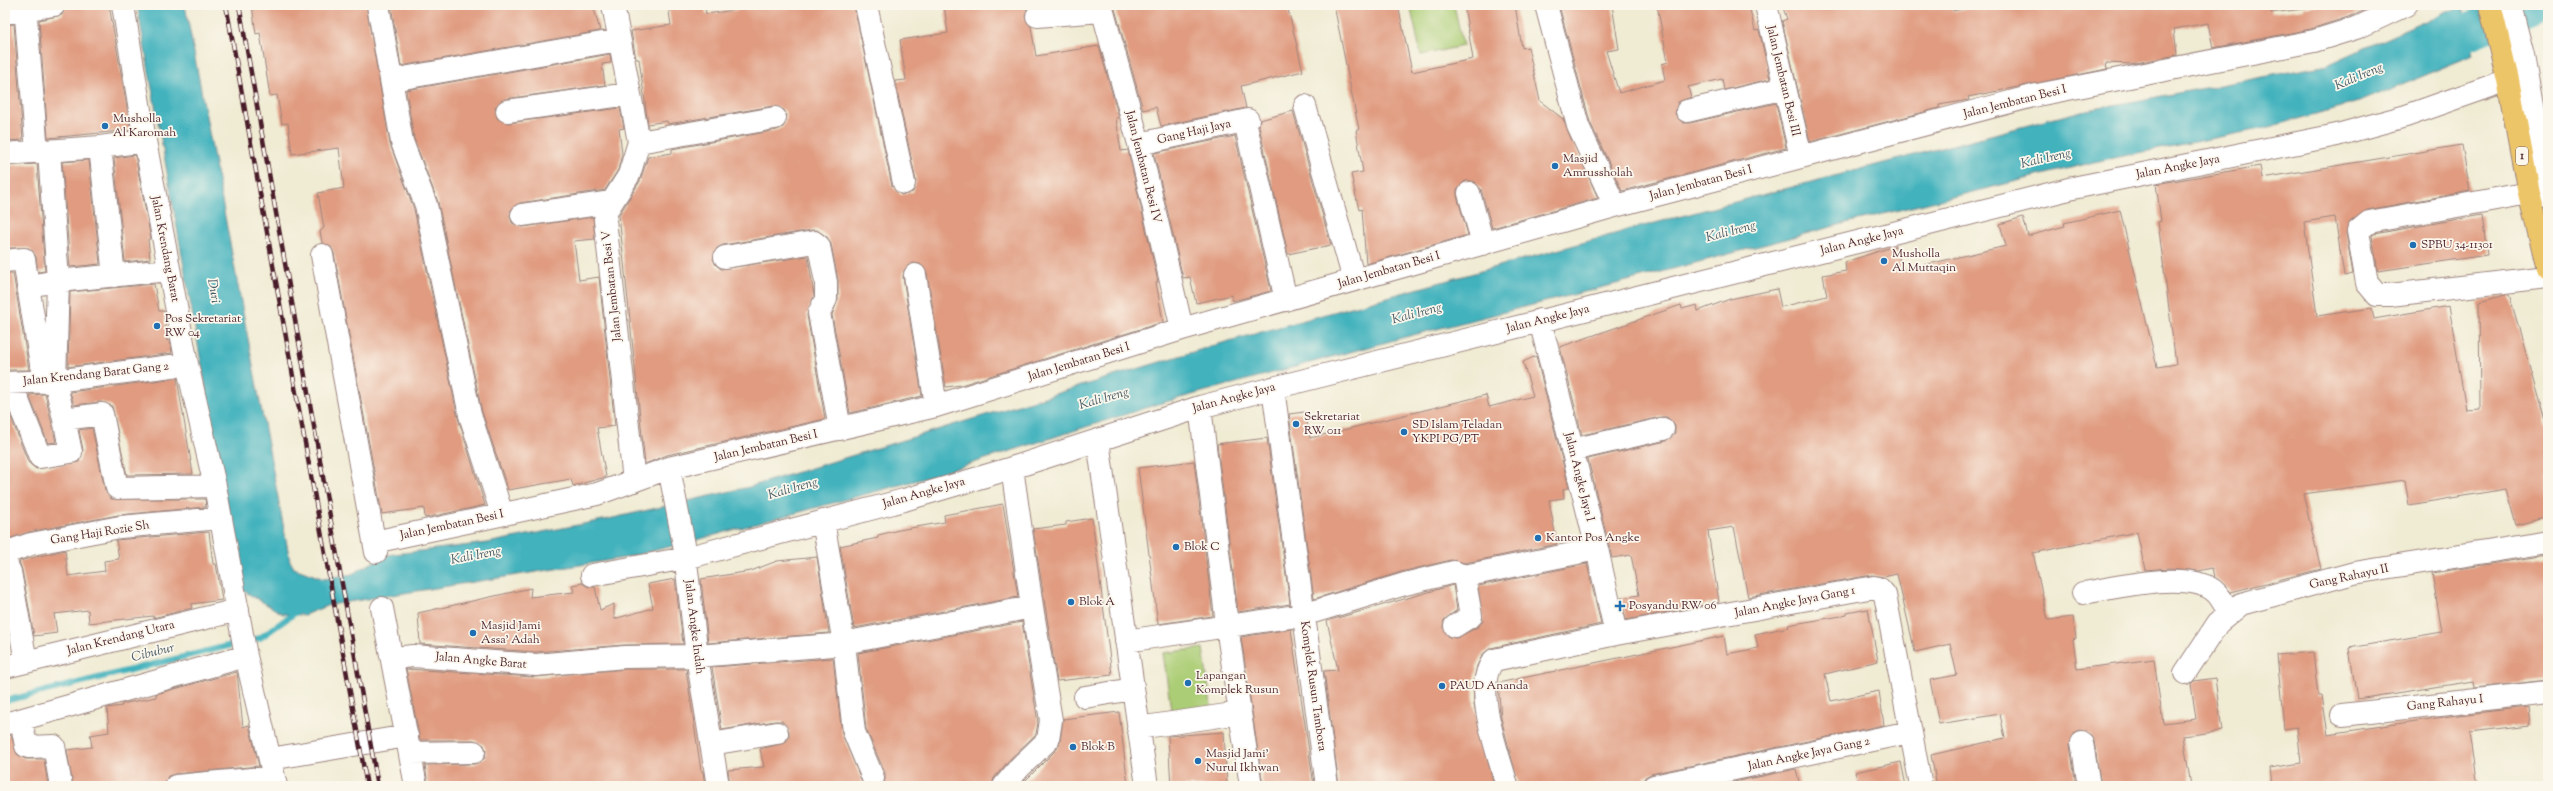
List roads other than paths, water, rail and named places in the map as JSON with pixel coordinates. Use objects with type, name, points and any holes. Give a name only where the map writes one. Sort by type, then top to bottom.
[{"type":"highway","name":"1","points":[[2490,5],[2538,194],[2548,268]]},
{"type":"street","points":[[50,382],[58,281],[43,152],[18,9],[54,5]]},
{"type":"street","name":"Jalan Krendang Barat","points":[[123,5],[145,141],[187,364],[215,486],[246,655],[273,774]]},
{"type":"street","points":[[378,5],[402,142],[428,212],[470,415],[502,514]]},
{"type":"street","name":"Jalan Jembatan Besi V","points":[[616,5],[619,40],[639,142],[629,175],[612,202],[605,220],[634,482]]},
{"type":"street","points":[[866,5],[904,183]]},
{"type":"street","points":[[1546,5],[1578,126],[1614,206]]},
{"type":"street","name":"Jalan Jembatan Besi III","points":[[1766,5],[1801,157]]},
{"type":"street","name":"Jalan Jembatan Besi I","points":[[322,255],[375,548],[502,514],[597,494],[634,482],[670,475],[840,429],[936,406],[1182,329],[1614,206],[2037,95],[2314,42],[2359,27],[2406,5]]},
{"type":"street","points":[[1037,16],[1101,8]]},
{"type":"street","name":"Jalan Jembatan Besi IV","points":[[1101,8],[1139,144],[1182,329]]},
{"type":"street","points":[[2512,14],[2538,194],[2369,222],[2358,231],[2367,283],[2377,295],[2548,277]]},
{"type":"street","points":[[392,80],[619,40]]},
{"type":"street","name":"Jalan Angke Jaya","points":[[592,575],[685,552],[823,521],[1012,468],[1200,407],[1540,320],[2073,188],[2337,135],[2406,116],[2508,80]]},
{"type":"street","points":[[1688,111],[1785,88]]},
{"type":"street","points":[[507,111],[629,94]]},
{"type":"street","points":[[1306,106],[1354,280]]},
{"type":"street","points":[[639,142],[775,118]]},
{"type":"street","name":"Gang Haji Jaya","points":[[1139,144],[1247,123],[1286,300]]},
{"type":"street","points":[[5,154],[100,147],[145,141]]},
{"type":"street","points":[[100,147],[114,276]]},
{"type":"street","points":[[1469,193],[1483,244]]},
{"type":"street","points":[[522,215],[612,202]]},
{"type":"street","points":[[725,257],[814,242],[819,246],[826,282],[826,299],[819,313],[840,429]]},
{"type":"street","points":[[5,261],[24,259],[28,286],[50,382],[64,419],[71,452],[40,456],[8,383]]},
{"type":"street","points":[[28,286],[58,281],[169,270]]},
{"type":"street","points":[[915,275],[936,406]]},
{"type":"street","name":"Jalan Angke Jaya I","points":[[1540,320],[1597,549],[1616,634]]},
{"type":"street","name":"Jalan Krendang Barat Gang 2","points":[[8,383],[50,382],[187,364]]},
{"type":"street","points":[[1274,388],[1303,615],[1454,572],[1464,576],[1597,549]]},
{"type":"street","points":[[1200,407],[1228,628],[1251,786]]},
{"type":"street","points":[[64,419],[102,414],[117,488],[215,486]]},
{"type":"street","points":[[1572,450],[1663,430]]},
{"type":"street","points":[[1098,441],[1147,786]]},
{"type":"street","points":[[1004,786],[1020,767],[1048,740],[1051,720],[1032,607],[1012,468]]},
{"type":"street","name":"Jalan Angke Indah","points":[[670,475],[685,552],[697,656],[718,786]]},
{"type":"street","name":"Gang Haji Rozie Sh","points":[[5,552],[31,544],[120,527],[220,518]]},
{"type":"street","points":[[823,521],[844,644],[854,732],[873,778]]},
{"type":"street","name":"Gang Rahayu II","points":[[2185,673],[2218,623],[2228,612],[2241,604],[2354,573],[2548,542]]},
{"type":"street","points":[[5,562],[10,572],[26,662]]},
{"type":"street","points":[[1455,626],[1471,616],[1464,576]]},
{"type":"street","points":[[2083,593],[2167,581],[2195,582],[2213,590],[2223,601],[2228,612]]},
{"type":"street","name":"Jalan Angke Jaya Gang 1","points":[[1507,786],[1484,697],[1484,682],[1487,668],[1494,660],[1616,634],[1874,587],[1880,588],[1884,595],[1910,732]]},
{"type":"street","name":"Jalan Angke Barat","points":[[394,661],[395,658],[413,656],[536,666],[625,657],[697,656],[844,644],[1032,607]]},
{"type":"street","points":[[382,608],[394,661],[416,786]]},
{"type":"street","name":"Jalan Krendang Utara","points":[[5,667],[238,610]]},
{"type":"street","name":"Komplek Rusun Tambora","points":[[1126,641],[1228,628],[1303,615],[1327,786]]},
{"type":"street","points":[[61,786],[54,746],[29,748],[26,746],[13,722],[246,655]]},
{"type":"street","points":[[1085,697],[1133,690]]},
{"type":"street","name":"Gang Rahayu I","points":[[2342,715],[2548,692]]},
{"type":"street","points":[[1138,728],[1240,713]]},
{"type":"street","points":[[1910,732],[1921,786]]},
{"type":"street","name":"Jalan Angke Jaya Gang 2","points":[[1654,786],[1910,732]]},
{"type":"street","points":[[711,744],[777,733]]},
{"type":"street","points":[[2082,743],[2089,786]]},
{"type":"street","points":[[176,786],[273,774],[408,744],[474,752]]},
{"type":"water","name":"Duri","points":[[137,5],[185,5],[290,561],[294,568],[324,579],[352,574],[386,555],[487,543],[613,518],[749,487],[1229,341],[1636,228],[2082,111],[2327,65],[2461,5],[2463,5],[2473,55],[2362,101],[2265,128],[2103,160],[1850,222],[1612,285],[1409,336],[1158,404],[929,477],[693,541],[624,558],[329,605],[304,615],[283,614],[242,590]]},
{"type":"waterway","name":"Kali Ireng","points":[[2422,51],[2531,5]]},
{"type":"waterway","name":"Cibubur","points":[[5,701],[260,638],[299,610]]},
{"type":"railway","points":[[226,5],[367,786]]},
{"type":"railway","points":[[239,5],[378,786]]},
{"type":"place","name":"Musholla Al Karomah","points":[[105,126]]},
{"type":"place","name":"Masjid Amrussholah","points":[[1555,166]]},
{"type":"place","name":"SPBU 34-11301","points":[[2413,245]]},
{"type":"place","name":"Musholla Al Muttaqin","points":[[1884,261]]},
{"type":"place","name":"Pos Sekretariat RW 04","points":[[157,326]]},
{"type":"place","name":"Sekretariat RW 011","points":[[1296,424]]},
{"type":"place","name":"SD Islam Teladan YKPI PG/PT","points":[[1404,432]]},
{"type":"place","name":"Kantor Pos Angke","points":[[1538,538]]},
{"type":"place","name":"Blok C","points":[[1176,547]]},
{"type":"place","name":"Blok A","points":[[1071,602]]},
{"type":"place","name":"Posyandu RW 06","points":[[1620,606]]},
{"type":"place","name":"Masjid Jami Assa' Adah","points":[[473,633]]},
{"type":"place","name":"Lapangan Komplek Rusun","points":[[1188,683]]},
{"type":"place","name":"PAUD Ananda","points":[[1442,686]]},
{"type":"place","name":"Blok B","points":[[1073,747]]},
{"type":"place","name":"Masjid Jami' Nurul Ikhwan","points":[[1198,761]]}]
